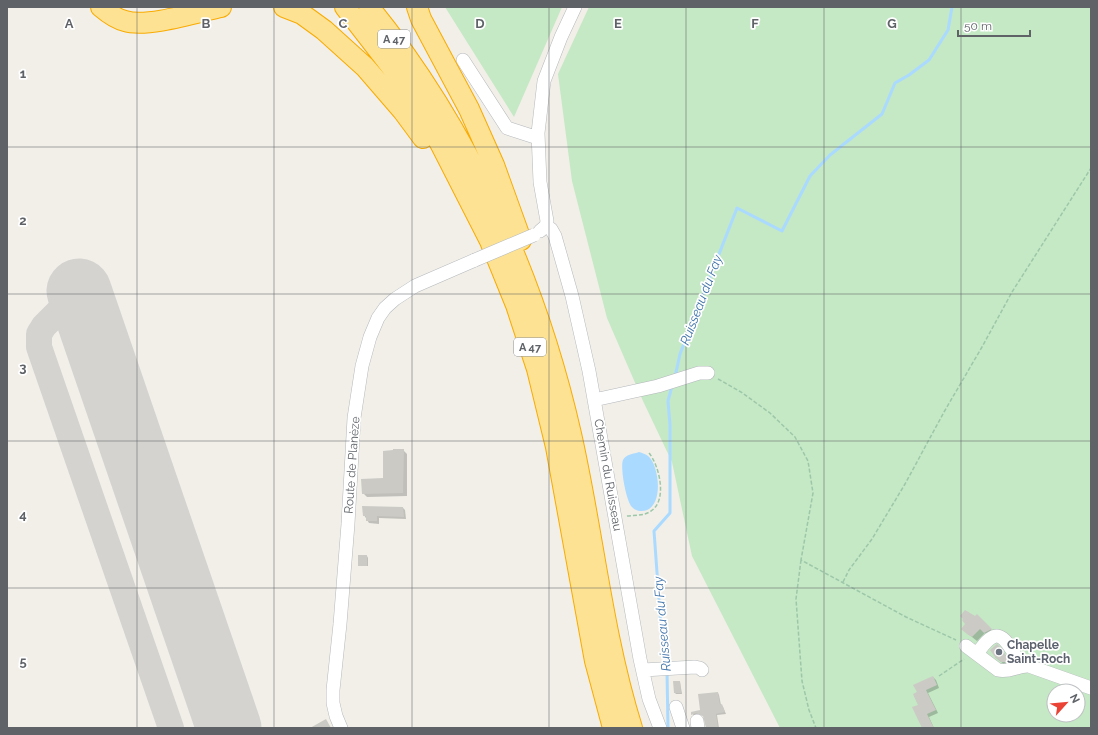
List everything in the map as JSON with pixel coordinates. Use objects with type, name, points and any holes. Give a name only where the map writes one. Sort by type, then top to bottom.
[{"type":"highway","points":[[101,7],[109,14],[126,22],[149,23],[221,7]]},
{"type":"highway","points":[[284,7],[302,14],[324,30],[365,67],[403,111],[433,150],[457,190],[474,209]]},
{"type":"highway","name":"A 47","points":[[345,7],[392,69],[440,143],[490,242],[516,305],[537,369],[556,447],[595,661],[613,728]]},
{"type":"highway","name":"A 47","points":[[369,7],[417,72],[468,157],[516,256],[533,302],[552,362],[572,436],[608,636],[618,681],[632,728]]},
{"type":"highway","points":[[417,7],[424,24],[469,108],[494,165],[533,276],[533,302]]},
{"type":"street","points":[[546,226],[547,214],[540,182],[538,138],[544,81],[561,37],[575,7]]},
{"type":"street","points":[[463,60],[508,128],[538,138]]},
{"type":"street","name":"Route de Planèze","points":[[340,728],[333,703],[333,690],[346,547],[354,418],[362,366],[370,337],[378,318],[385,308],[395,299],[415,286],[534,235],[546,226]]},
{"type":"street","name":"Chemin du Ruisseau","points":[[546,226],[551,229],[555,236],[580,327],[643,670],[649,699],[660,728]]},
{"type":"street","points":[[594,400],[674,382],[699,373],[708,373]]},
{"type":"street","points":[[1022,666],[1004,639],[999,635],[996,635],[972,650],[992,666],[1004,671],[1014,670],[1022,666],[1028,666],[1091,688]]},
{"type":"street","points":[[643,670],[698,667],[702,670]]},
{"type":"street","points":[[676,707],[683,728]]},
{"type":"path","points":[[843,582],[872,539],[905,484],[1012,292],[1091,168]]},
{"type":"path","points":[[708,373],[741,392],[770,413],[795,437],[808,461],[812,493],[796,599],[802,681],[816,728]]},
{"type":"path","points":[[615,518],[646,514],[659,503],[659,476],[654,459],[649,452]]},
{"type":"path","points":[[801,560],[906,617],[972,650],[962,660],[939,676]]},
{"type":"green space","points":[[445,7],[562,7],[514,117]]},
{"type":"green space","points":[[589,7],[1091,7],[1091,728],[780,728],[692,556],[672,462],[643,401],[607,318],[572,181],[558,74]]},
{"type":"water","points":[[639,452],[647,455],[652,461],[658,488],[657,497],[653,505],[648,510],[640,511],[632,507],[630,504],[622,469],[624,458],[628,455]]},
{"type":"building","points":[[404,449],[403,493],[362,494],[361,479],[383,478],[383,451]]},
{"type":"building","points":[[362,506],[403,507],[404,517],[377,516],[377,521],[366,521],[366,516],[363,516]]},
{"type":"building","points":[[358,555],[367,555],[367,566],[358,566]]},
{"type":"building","points":[[965,610],[975,616],[977,614],[992,629],[984,633],[980,629],[972,637],[967,634],[961,629],[965,624],[960,616]]},
{"type":"building","points":[[997,644],[1010,662],[1001,662],[995,657],[990,650]]},
{"type":"building","points":[[933,676],[937,685],[926,690],[936,710],[927,714],[934,728],[922,728],[912,707],[918,705],[913,694],[917,692],[913,685]]},
{"type":"building","points":[[673,681],[680,681],[681,693],[674,693]]},
{"type":"building","points":[[718,692],[720,705],[722,704],[725,712],[716,714],[718,728],[706,728],[703,716],[696,713],[691,715],[691,712],[700,710],[698,694]]},
{"type":"building","points":[[326,719],[331,728],[310,728]]},
{"type":"waterway","name":"Ruisseau du Fay","points":[[675,377],[680,354],[737,208],[782,231],[810,176],[830,155],[882,114],[895,83],[909,75],[929,60],[948,30],[952,7]]},
{"type":"waterway","name":"Ruisseau du Fay","points":[[667,665],[660,614],[654,531],[670,513],[670,425],[668,401],[672,386]]},
{"type":"waterway","name":"Ruisseau du Fay","points":[[667,671],[668,728]]},
{"type":"taxiway","points":[[79,291],[44,326],[39,334],[39,347],[171,728]]},
{"type":"runway","points":[[79,291],[229,728]]},
{"type":"place","name":"Chapelle Saint-Roch","points":[[999,652]]}]
